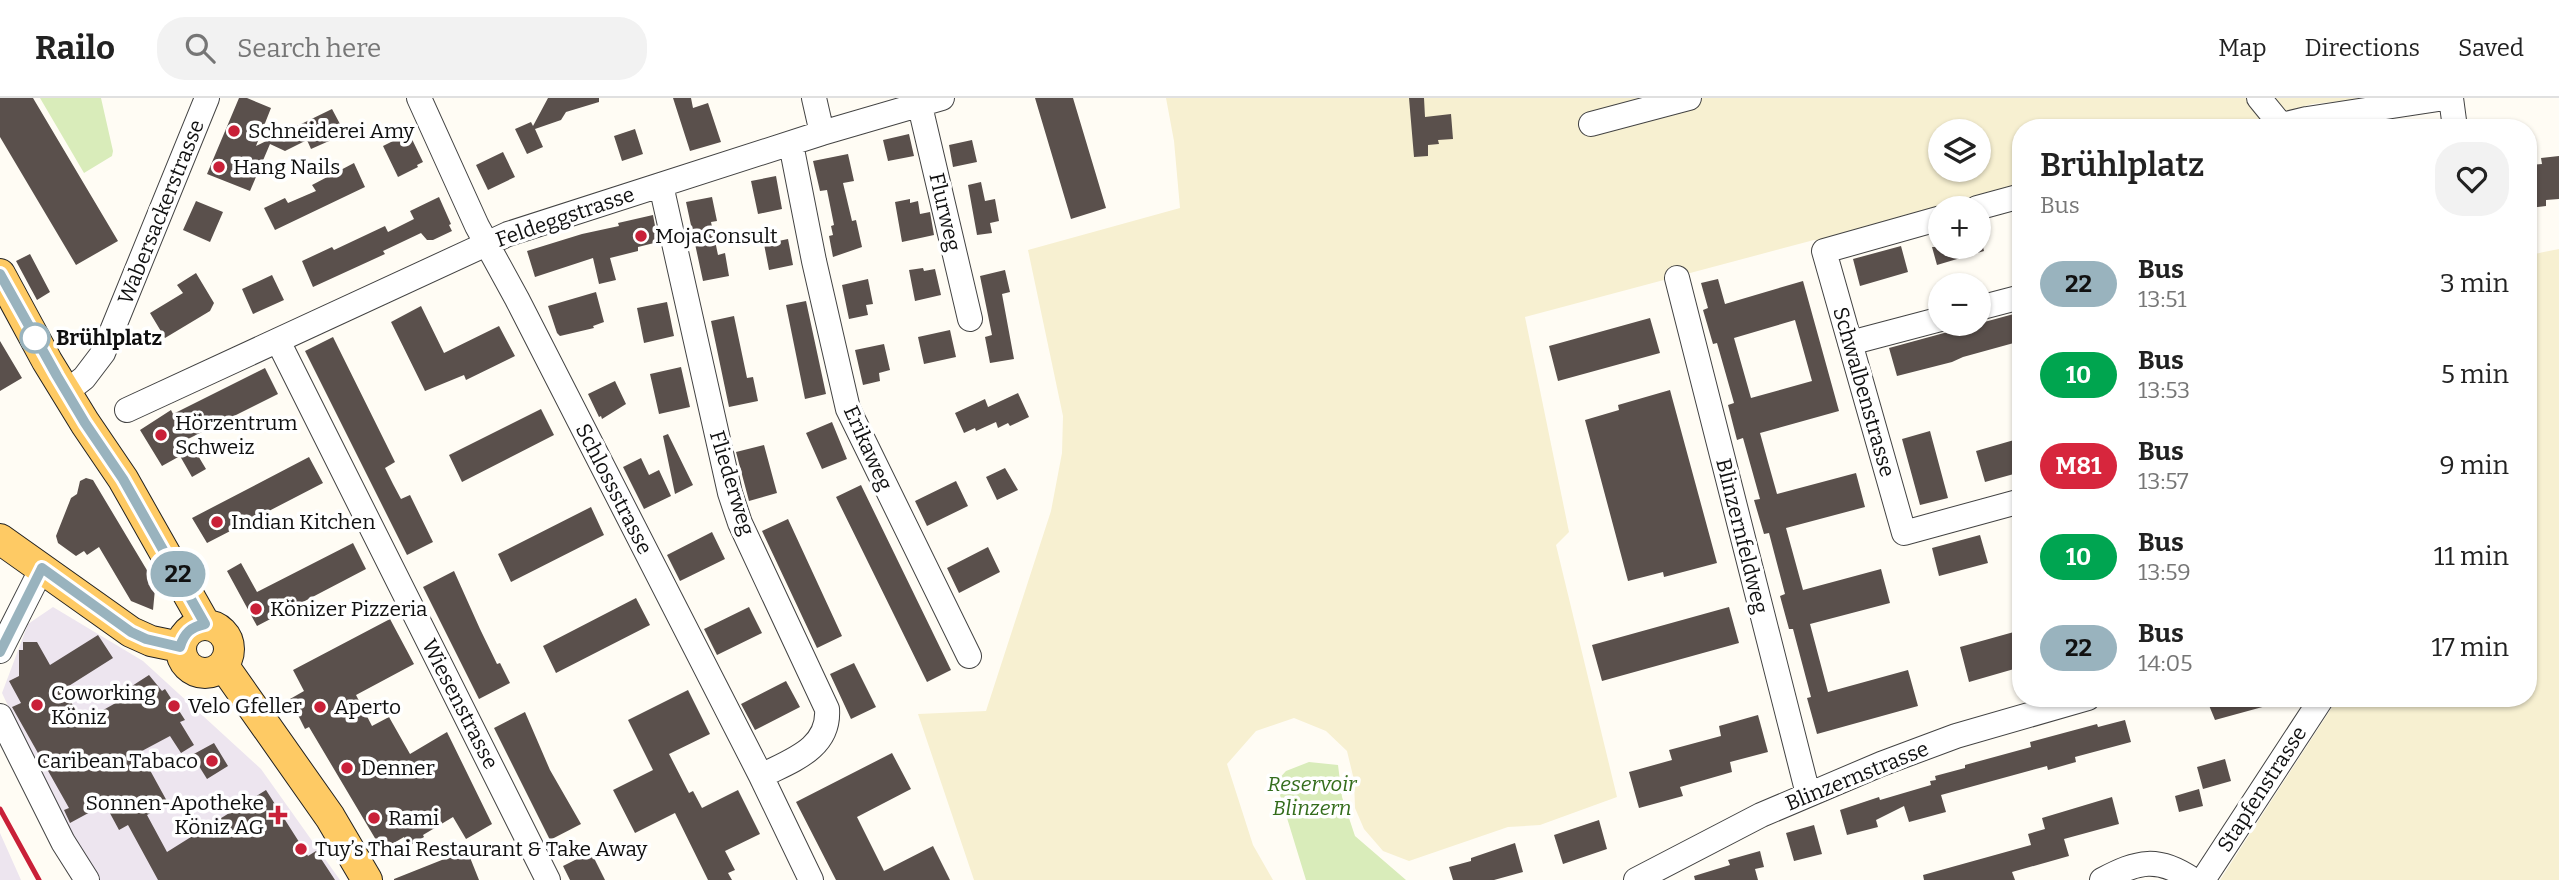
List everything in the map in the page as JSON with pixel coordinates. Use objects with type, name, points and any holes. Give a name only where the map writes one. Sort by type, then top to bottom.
[{"type":"main road","points":[[0,274],[66,392],[123,479],[205,624]]},
{"type":"main road","points":[[0,538],[131,632],[146,639],[180,647]]},
{"type":"main road","points":[[205,624],[218,628],[228,641],[228,658],[223,665],[209,673],[194,671],[183,659],[180,647],[184,636],[190,630],[205,624]]},
{"type":"main road","points":[[223,665],[330,817],[367,880]]},
{"type":"street","name":"Wabersackerstrasse","points":[[66,392],[84,378],[103,353],[207,98]]},
{"type":"street","name":"Schlossstrasse","points":[[419,98],[486,244],[517,299],[761,776],[811,880]]},
{"type":"street","points":[[814,98],[822,134]]},
{"type":"street","points":[[1591,124],[1689,98]]},
{"type":"street","points":[[2259,98],[2271,119]]},
{"type":"street","points":[[2318,119],[2445,98]]},
{"type":"street","points":[[2451,98],[2454,119]]},
{"type":"street","name":"Feldeggstrasse","points":[[127,410],[508,234],[931,102]]},
{"type":"street","name":"Flurweg","points":[[931,102],[970,319]]},
{"type":"street","name":"Erikaweg","points":[[791,144],[848,409],[968,656]]},
{"type":"street","name":"Fliederweg","points":[[661,185],[730,493],[740,523],[828,709],[826,728],[817,744],[761,776]]},
{"type":"street","points":[[1991,204],[2012,198]]},
{"type":"street","name":"Schwalbenstrasse","points":[[1928,222],[1824,251],[1904,534],[2012,504]]},
{"type":"street","name":"Blinzernfeldweg","points":[[1677,278],[1808,794]]},
{"type":"street","points":[[1991,306],[2012,300]]},
{"type":"street","points":[[1850,342],[1928,322]]},
{"type":"street","name":"Wiesenstrasse","points":[[278,341],[548,880]]},
{"type":"street","points":[[0,651],[42,568]]},
{"type":"street","name":"Blinzernstrasse","points":[[1636,880],[1760,815],[1808,794],[1956,736],[2057,707]]},
{"type":"street","name":"Stapfenstrasse","points":[[2203,880],[2316,707]]},
{"type":"street","points":[[0,716],[63,842],[87,880]]},
{"type":"street","points":[[2102,880],[2146,862],[2175,867],[2193,880]]},
{"type":"shaded area","points":[[1166,98],[2372,98],[2312,104],[2261,119],[2012,119],[2012,190],[1989,196],[1928,196],[1928,213],[1827,241],[1814,240],[1525,317],[1569,532],[1556,545],[1617,797],[1540,825],[1508,827],[1409,861],[1383,851],[1364,829],[1355,808],[1354,780],[1347,751],[1326,731],[1294,718],[1256,731],[1227,764],[1253,845],[1273,880],[974,880],[918,714],[986,711],[1051,511],[1062,453],[1063,416],[1028,250],[1180,208],[1174,141]]},
{"type":"shaded area","points":[[2559,249],[2559,880],[2220,880],[2332,707],[2537,707],[2537,253]]},
{"type":"shaded area","points":[[53,607],[143,661],[261,769],[340,880],[100,880],[68,833],[2,693],[28,624]]},
{"type":"shaded area","points":[[0,833],[21,880],[0,880]]},
{"type":"green space","points":[[40,98],[101,98],[112,156],[84,173]]},
{"type":"green space","name":"Reservoir Blinzern","points":[[1309,762],[1338,765],[1342,797],[1355,836],[1406,880],[1306,880],[1276,782],[1286,771]]},
{"type":"building","points":[[0,98],[33,98],[118,241],[76,265],[0,137]]},
{"type":"building","points":[[239,98],[247,98],[271,108],[256,146],[332,109],[340,124],[336,126],[338,137],[311,149],[307,140],[285,151],[270,144],[250,191],[207,174]]},
{"type":"building","points":[[548,98],[599,98],[599,102],[566,112],[561,120],[535,129],[543,147],[527,154],[515,129],[531,122],[533,126]]},
{"type":"building","points":[[673,98],[691,98],[693,108],[708,103],[721,142],[690,151]]},
{"type":"building","points":[[1035,98],[1073,98],[1106,208],[1071,219]]},
{"type":"building","points":[[1409,98],[1424,98],[1425,117],[1451,114],[1453,139],[1438,140],[1439,144],[1428,145],[1428,156],[1414,157]]},
{"type":"building","points":[[635,129],[643,154],[622,161],[614,136]]},
{"type":"building","points":[[409,133],[423,162],[398,177],[383,146]]},
{"type":"building","points":[[909,134],[914,156],[888,161],[883,140]]},
{"type":"building","points":[[972,140],[977,162],[953,167],[949,145]]},
{"type":"building","points":[[503,152],[515,177],[488,190],[476,165]]},
{"type":"building","points":[[848,154],[854,181],[843,183],[852,221],[856,220],[862,247],[833,257],[829,236],[833,235],[831,226],[834,225],[827,190],[820,191],[813,161]]},
{"type":"building","points":[[2559,156],[2559,199],[2546,200],[2546,206],[2537,207],[2537,164],[2542,164],[2541,158]]},
{"type":"building","points":[[354,163],[365,187],[275,230],[264,208],[285,198],[288,203],[316,191],[312,185]]},
{"type":"building","points":[[776,176],[782,209],[758,214],[751,181]]},
{"type":"building","points":[[981,182],[985,201],[995,199],[999,221],[990,223],[992,233],[977,235],[968,185]]},
{"type":"building","points":[[439,197],[452,231],[433,240],[427,240],[421,233],[383,251],[385,254],[313,287],[302,261],[332,247],[334,250],[385,226],[388,232],[414,219],[410,211]]},
{"type":"building","points":[[712,197],[717,221],[711,222],[718,255],[725,253],[729,276],[703,281],[686,202]]},
{"type":"building","points":[[910,199],[910,203],[918,201],[920,214],[930,212],[934,235],[902,242],[895,202]]},
{"type":"building","points":[[196,201],[223,212],[210,242],[183,230]]},
{"type":"building","points":[[653,215],[658,242],[638,247],[638,251],[610,258],[616,280],[599,284],[593,258],[535,277],[527,251]]},
{"type":"building","points":[[788,239],[793,265],[769,270],[764,244]]},
{"type":"building","points":[[1901,246],[1908,272],[1860,286],[1853,259]]},
{"type":"building","points":[[30,254],[50,292],[37,300],[16,261]]},
{"type":"building","points":[[1935,259],[1957,259],[1937,265]]},
{"type":"building","points":[[923,268],[924,271],[935,269],[941,295],[915,301],[909,270]]},
{"type":"building","points":[[1005,270],[1010,292],[1002,294],[1014,359],[990,363],[985,337],[992,335],[980,276]]},
{"type":"building","points":[[196,273],[214,303],[210,311],[165,338],[150,313],[183,293],[177,285]]},
{"type":"building","points":[[272,275],[284,300],[253,314],[242,289]]},
{"type":"building","points":[[868,279],[873,304],[866,305],[868,315],[849,319],[842,285]]},
{"type":"building","points":[[1718,279],[1725,304],[1803,281],[1839,411],[1760,433],[1777,494],[1856,473],[1865,507],[1786,528],[1803,590],[1881,569],[1890,603],[1810,624],[1828,692],[1908,670],[1918,706],[1817,734],[1807,698],[1811,697],[1793,629],[1789,629],[1780,596],[1785,594],[1769,533],[1764,534],[1754,500],[1760,499],[1743,438],[1737,440],[1728,405],[1734,403],[1717,343],[1713,344],[1703,310],[1708,308],[1701,283]],"holes":[[[1795,320],[1812,381],[1751,398],[1734,338]]]},
{"type":"building","points":[[596,292],[604,322],[593,326],[594,328],[560,336],[548,306]]},
{"type":"building","points":[[806,301],[826,394],[805,399],[786,305]]},
{"type":"building","points":[[667,302],[674,336],[644,343],[637,308]]},
{"type":"building","points":[[421,306],[444,353],[499,326],[515,356],[466,380],[464,375],[425,391],[391,322]]},
{"type":"building","points":[[2012,314],[2012,343],[1897,376],[1889,348],[1933,336],[1991,336],[1991,320]]},
{"type":"building","points":[[734,316],[747,378],[753,377],[758,401],[729,407],[711,321]]},
{"type":"building","points":[[1650,318],[1660,353],[1558,381],[1549,346]]},
{"type":"building","points":[[950,330],[956,357],[924,364],[918,337]]},
{"type":"building","points":[[333,337],[395,462],[385,468],[401,499],[410,495],[433,542],[407,555],[305,351]]},
{"type":"building","points":[[0,341],[22,378],[0,391]]},
{"type":"building","points":[[884,344],[890,370],[879,373],[880,381],[863,385],[855,350]]},
{"type":"building","points":[[681,367],[690,407],[659,414],[650,374]]},
{"type":"building","points":[[265,368],[278,394],[188,439],[206,469],[192,477],[180,456],[162,466],[140,430],[171,410],[173,414]]},
{"type":"building","points":[[615,381],[626,404],[602,419],[588,394]]},
{"type":"building","points":[[1670,390],[1717,563],[1664,577],[1663,572],[1628,581],[1585,420],[1619,410],[1618,405]]},
{"type":"building","points":[[1018,393],[1029,417],[1010,426],[1008,423],[998,428],[996,422],[964,433],[955,413],[985,399],[988,407]]},
{"type":"building","points":[[541,409],[554,435],[462,482],[449,455]]},
{"type":"building","points":[[832,422],[847,459],[822,469],[806,433]]},
{"type":"building","points":[[1930,431],[1948,498],[1920,505],[1902,439]]},
{"type":"building","points":[[668,434],[693,485],[675,494],[663,436]]},
{"type":"building","points":[[2012,441],[2012,474],[1985,482],[1976,451]]},
{"type":"building","points":[[764,445],[777,493],[749,501],[736,452]]},
{"type":"building","points":[[309,457],[323,483],[207,543],[192,518]]},
{"type":"building","points":[[641,458],[649,475],[659,470],[671,496],[644,509],[623,467]]},
{"type":"building","points":[[1005,468],[1018,490],[997,500],[986,477]]},
{"type":"building","points":[[86,478],[93,480],[157,587],[153,610],[131,601],[99,547],[87,555],[84,551],[76,556],[58,543],[56,536],[71,498],[77,494],[80,481]]},
{"type":"building","points":[[956,481],[968,506],[927,526],[915,501]]},
{"type":"building","points":[[861,485],[951,670],[927,682],[836,497]]},
{"type":"building","points":[[591,507],[604,535],[511,582],[498,554]]},
{"type":"building","points":[[788,519],[842,636],[817,648],[762,531]]},
{"type":"building","points":[[712,532],[725,559],[680,581],[667,555]]},
{"type":"building","points":[[1980,535],[1988,563],[1939,576],[1932,548]]},
{"type":"building","points":[[353,543],[366,569],[257,626],[227,571],[241,563],[257,592]]},
{"type":"building","points":[[988,547],[1000,572],[959,593],[947,568]]},
{"type":"building","points":[[454,571],[497,664],[500,663],[510,683],[479,699],[423,587]]},
{"type":"building","points":[[636,598],[650,625],[556,673],[543,646]]},
{"type":"building","points":[[749,607],[762,633],[717,655],[704,629]]},
{"type":"building","points":[[1729,607],[1739,643],[1602,681],[1592,645]]},
{"type":"building","points":[[390,619],[414,664],[356,695],[372,726],[389,717],[410,754],[447,732],[492,824],[466,839],[453,817],[409,846],[404,837],[382,850],[309,727],[305,729],[290,699],[304,691],[293,670]]},
{"type":"building","points":[[2012,633],[2012,670],[1969,682],[1960,647]]},
{"type":"building","points":[[98,635],[113,658],[64,689],[82,722],[121,700],[118,695],[149,675],[162,691],[165,689],[185,720],[180,722],[194,745],[181,753],[170,736],[140,752],[168,803],[147,815],[167,852],[266,790],[308,856],[316,851],[335,880],[158,880],[128,825],[119,830],[105,804],[70,823],[64,810],[69,808],[12,707],[21,703],[9,681],[19,676],[19,650],[23,650],[23,642],[37,642],[50,665]]},
{"type":"building","points":[[854,663],[876,707],[851,719],[830,674]]},
{"type":"building","points":[[786,681],[800,707],[755,730],[741,704]]},
{"type":"building","points":[[688,690],[710,734],[669,754],[689,793],[693,791],[702,808],[738,790],[760,834],[725,851],[735,870],[728,873],[732,880],[708,880],[675,813],[635,833],[613,790],[653,770],[628,720]]},
{"type":"building","points":[[2210,707],[2262,707],[2215,720]]},
{"type":"building","points":[[525,712],[550,770],[581,824],[550,840],[494,728]]},
{"type":"building","points":[[1758,715],[1768,752],[1730,762],[1732,772],[1680,787],[1683,796],[1639,808],[1629,772],[1672,760],[1669,750],[1721,736],[1719,726]]},
{"type":"building","points":[[2125,720],[2131,742],[2075,757],[2076,762],[2048,770],[2047,766],[1941,795],[1946,812],[1909,822],[1904,806],[1876,820],[1878,827],[1847,835],[1840,810],[1879,797],[1880,800],[1931,785],[1930,781],[1936,780],[1935,776],[2031,747],[2030,742],[2097,724],[2098,727]]},
{"type":"building","points":[[214,743],[228,766],[207,779],[192,755]]},
{"type":"building","points":[[892,753],[911,789],[857,817],[884,871],[933,846],[950,880],[836,880],[796,802]]},
{"type":"building","points":[[2225,759],[2231,781],[2203,789],[2197,767]]},
{"type":"building","points":[[2199,789],[2203,806],[2179,812],[2175,796]]},
{"type":"building","points":[[2112,797],[2119,824],[2064,839],[2069,856],[2012,872],[2015,880],[1924,880],[1923,875],[2031,845],[2028,834],[2045,829],[2042,818]]},
{"type":"building","points":[[1599,820],[1607,849],[1563,864],[1554,835]]},
{"type":"building","points":[[1814,825],[1822,854],[1794,861],[1786,833]]},
{"type":"building","points":[[1515,843],[1523,872],[1494,880],[1453,880],[1449,867]]},
{"type":"building","points":[[467,850],[479,880],[394,880],[394,879]]},
{"type":"building","points":[[1760,851],[1764,867],[1755,869],[1758,880],[1695,880],[1694,876],[1730,865],[1728,860]]},
{"type":"building","points":[[591,852],[605,880],[570,880],[563,866]]},
{"type":"railway","points":[[0,809],[39,880]]},
{"type":"bus line","name":"22","points":[[0,274],[85,423],[123,479],[186,586],[205,624],[190,630],[184,636],[180,647],[146,639],[131,632],[42,568],[0,652]]},
{"type":"place","name":"Schneiderei Amy","points":[[234,131]]},
{"type":"place","name":"Hang Nails","points":[[219,167]]},
{"type":"place","name":"MojaConsult","points":[[641,236]]},
{"type":"place","name":"Brühlplatz","points":[[35,338]]},
{"type":"place","name":"Hörzentrum Schweiz","points":[[161,435]]},
{"type":"place","name":"Indian Kitchen","points":[[217,522]]},
{"type":"place","name":"Könizer Pizzeria","points":[[256,609]]},
{"type":"place","name":"Coworking Köniz","points":[[37,705]]},
{"type":"place","name":"Velo Gfeller","points":[[174,706]]},
{"type":"place","name":"Aperto","points":[[320,707]]},
{"type":"place","name":"Caribean Tabaco","points":[[212,761]]},
{"type":"place","name":"Denner","points":[[347,768]]},
{"type":"place","name":"Sonnen-Apotheke Köniz AG","points":[[278,815]]},
{"type":"place","name":"Rami","points":[[374,818]]},
{"type":"place","name":"Tuy’s Thai Restaurant & Take Away","points":[[301,849]]}]
